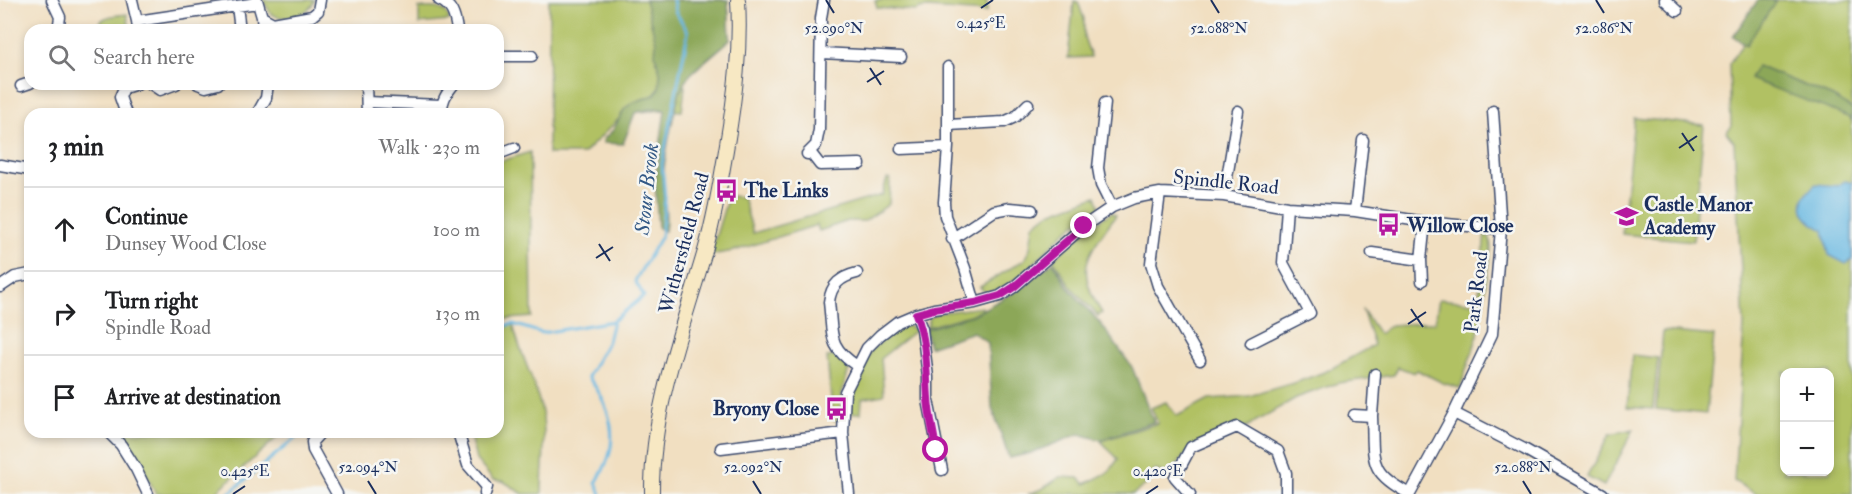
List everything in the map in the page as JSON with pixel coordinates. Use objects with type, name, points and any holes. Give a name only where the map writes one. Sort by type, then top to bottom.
[{"type":"street","points":[[52,0],[60,18],[59,24]]},
{"type":"street","points":[[132,0],[137,24]]},
{"type":"street","points":[[262,17],[273,23],[312,16],[318,11],[320,0]]},
{"type":"street","points":[[439,0],[448,3],[455,24]]},
{"type":"street","name":"Withersfield Road","points":[[652,494],[651,468],[655,436],[668,375],[718,201],[737,86],[740,28],[738,0]]},
{"type":"street","points":[[824,0],[821,18],[819,130],[816,145],[808,153],[820,165],[860,164]]},
{"type":"street","points":[[1665,0],[1677,11]]},
{"type":"street","points":[[142,24],[257,1],[263,24]]},
{"type":"street","points":[[237,6],[239,24]]},
{"type":"street","points":[[821,53],[901,57]]},
{"type":"street","points":[[504,56],[532,56]]},
{"type":"street","points":[[948,68],[945,216],[965,268],[975,303]]},
{"type":"street","points":[[123,90],[120,97],[124,108]]},
{"type":"street","points":[[262,108],[267,90]]},
{"type":"street","points":[[366,90],[367,108]]},
{"type":"street","points":[[442,108],[449,90]]},
{"type":"street","points":[[367,102],[423,108]]},
{"type":"street","points":[[948,125],[1005,122],[1015,117],[1028,103]]},
{"type":"street","points":[[1105,103],[1098,168],[1101,185],[1112,207]]},
{"type":"street","points":[[1224,196],[1238,111]]},
{"type":"street","name":"Park Road","points":[[1410,494],[1455,413],[1492,334],[1501,229],[1493,111]]},
{"type":"street","points":[[1355,211],[1363,140]]},
{"type":"street","points":[[901,149],[948,147]]},
{"type":"street","points":[[504,152],[513,148]]},
{"type":"street","points":[[0,165],[24,169]]},
{"type":"street","points":[[1160,193],[1151,263],[1158,286],[1200,360]]},
{"type":"street","name":"Spindle Road","points":[[849,494],[843,434],[845,392],[867,348],[897,322],[916,314],[1000,296],[1014,287],[1084,226],[1112,207],[1134,198],[1160,193],[1224,196],[1287,207],[1355,211],[1425,222],[1501,229]]},
{"type":"street","points":[[1251,343],[1310,313],[1283,263],[1287,207]]},
{"type":"street","points":[[952,239],[993,210],[1010,208],[1032,210]]},
{"type":"street","points":[[1422,281],[1421,260],[1425,222]]},
{"type":"street","points":[[1372,253],[1421,260]]},
{"type":"street","points":[[857,273],[844,276],[837,282],[829,302],[835,348],[857,366]]},
{"type":"street","points":[[0,287],[15,277],[24,275]]},
{"type":"street","points":[[916,314],[922,329],[928,377],[928,399],[942,470]]},
{"type":"street","points":[[1376,374],[1372,416],[1374,460],[1389,482],[1410,494]]},
{"type":"street","points":[[1455,413],[1603,494]]},
{"type":"street","points":[[1354,415],[1372,416]]},
{"type":"street","points":[[1190,494],[1175,477],[1191,447],[1238,427],[1278,451],[1286,473],[1286,494]]},
{"type":"street","points":[[722,448],[843,434]]},
{"type":"street","points":[[113,438],[125,451],[148,494]]},
{"type":"street","points":[[316,438],[312,442],[312,450],[337,494]]},
{"type":"street","points":[[460,438],[468,465],[487,487],[485,494]]},
{"type":"green space","points":[[263,0],[315,0],[312,6],[302,14],[283,17],[271,14]]},
{"type":"green space","points":[[549,0],[728,0],[730,40],[686,78],[682,111],[625,113],[583,154],[548,154]]},
{"type":"green space","points":[[645,0],[728,0],[730,40],[688,77],[675,110],[663,180],[665,231],[658,228],[655,182],[665,110],[655,108],[635,113],[623,144],[603,143],[625,108],[654,95],[659,89],[660,72],[655,55],[656,42]]},
{"type":"green space","points":[[987,0],[987,12],[927,8],[917,11],[877,8],[875,1]]},
{"type":"green space","points":[[1758,0],[1777,0],[1746,45],[1733,36]]},
{"type":"green space","points":[[1771,0],[1852,0],[1852,494],[1756,494],[1734,481],[1744,325],[1734,142],[1726,132],[1731,127],[1729,64]]},
{"type":"green space","points":[[1074,1],[1078,2],[1084,19],[1084,37],[1091,57],[1068,58]]},
{"type":"green space","points":[[419,8],[442,10],[446,12],[449,21],[419,24]]},
{"type":"green space","points":[[127,14],[129,24],[98,24],[100,21],[112,16]]},
{"type":"green space","points":[[1757,66],[1833,97],[1852,109],[1852,121],[1849,117],[1750,79]]},
{"type":"green space","points":[[1634,118],[1704,125],[1693,241],[1622,234]]},
{"type":"green space","points":[[530,152],[532,317],[504,319],[504,160]]},
{"type":"green space","points":[[887,179],[890,179],[889,204],[865,221],[848,221],[819,231],[817,225],[734,251],[710,255],[728,196],[743,197],[753,233],[882,195]]},
{"type":"green space","points":[[1096,196],[1100,207],[1067,231],[1016,279],[995,291],[985,293],[980,287],[1024,260],[1030,248],[1033,225],[1047,214]]},
{"type":"green space","points":[[1112,212],[1116,215],[1092,251],[1086,272],[1093,297],[1102,313],[1098,316],[1070,286],[1053,259],[1090,227]]},
{"type":"green space","points":[[1485,234],[1490,238],[1491,249],[1478,335],[1460,388],[1443,383],[1417,370],[1414,373],[1398,367],[1394,375],[1338,383],[1296,398],[1246,427],[1188,452],[1169,474],[1154,470],[1150,482],[1133,494],[1028,494],[1042,489],[1060,477],[1079,478],[1085,484],[1109,472],[1118,459],[1101,441],[1158,423],[1151,408],[1166,402],[1177,416],[1209,399],[1249,396],[1327,371],[1374,345],[1362,309],[1379,334],[1391,325],[1435,322],[1439,299],[1478,303]]},
{"type":"green space","points":[[1053,262],[1068,287],[1101,324],[1132,367],[1154,422],[1101,440],[1079,434],[1031,453],[1009,458],[992,408],[988,343],[973,332],[929,347],[925,329],[975,314],[1014,292]]},
{"type":"green space","points":[[982,307],[983,309],[973,314],[927,327],[930,317],[937,313]]},
{"type":"green space","points":[[513,324],[541,406],[544,445],[541,494],[523,494],[503,481],[493,480],[476,460],[470,438],[504,438],[504,328]]},
{"type":"green space","points":[[903,326],[916,330],[881,358],[884,395],[862,399],[861,413],[849,413],[849,391],[872,349]]},
{"type":"green space","points":[[1663,331],[1714,336],[1706,414],[1656,409]]},
{"type":"green space","points":[[1632,355],[1658,358],[1653,409],[1627,407]]},
{"type":"green space","points":[[835,356],[849,369],[842,393],[839,417],[836,421],[833,420],[827,357]]},
{"type":"green space","points":[[1634,429],[1604,486],[1587,477],[1610,434]]},
{"type":"green space","points":[[122,438],[276,438],[214,494],[156,494],[136,454]]},
{"type":"water","points":[[1845,181],[1852,182],[1852,260],[1846,264],[1829,255],[1824,230],[1810,221],[1803,210],[1805,197],[1816,184],[1837,186]]},
{"type":"waterway","name":"Stour Brook","points":[[601,494],[596,483],[609,456],[610,422],[604,403],[588,377],[608,341],[613,321],[644,296],[635,281],[661,236],[665,199],[662,164],[688,32],[675,11],[673,0]]},
{"type":"waterway","points":[[504,326],[513,324],[542,333],[613,321]]},
{"type":"waterway","points":[[228,494],[296,438]]},
{"type":"place","name":"The Links","points":[[726,190]]},
{"type":"place","name":"Castle Manor Academy","points":[[1626,216]]},
{"type":"place","name":"Willow Close","points":[[1389,225]]},
{"type":"place","name":"Bryony Close","points":[[837,408]]},
{"type":"route","points":[[936,450],[928,399],[928,377],[922,329],[916,314],[1000,296],[1014,287],[1084,226]]}]
